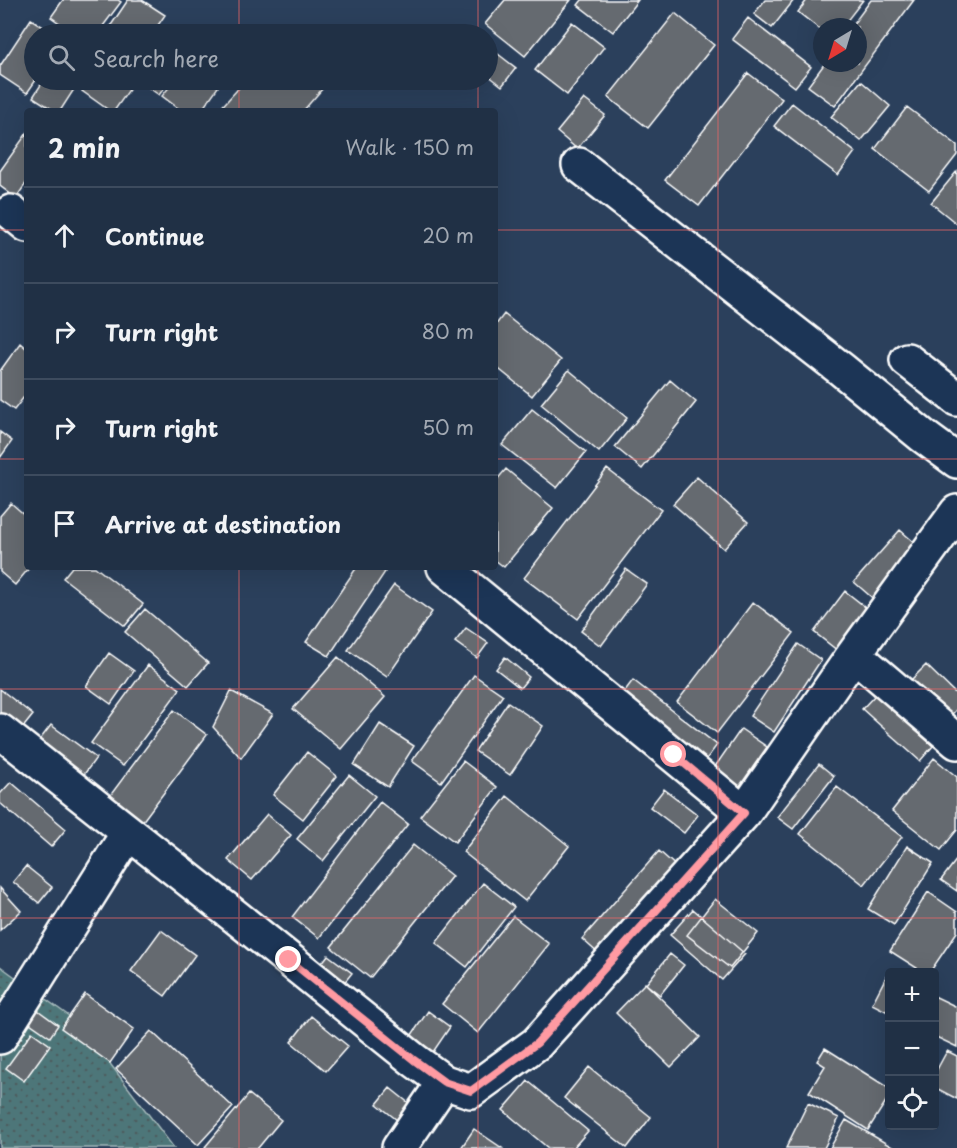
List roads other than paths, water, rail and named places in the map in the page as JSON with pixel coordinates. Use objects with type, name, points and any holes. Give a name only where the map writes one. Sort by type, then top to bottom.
[{"type":"street","points":[[579,165],[957,461]]},
{"type":"street","points":[[908,360],[957,399]]},
{"type":"street","points":[[0,731],[414,1060],[444,1082],[471,1091],[537,1043],[744,813],[854,654],[957,512]]},
{"type":"street","points":[[448,570],[744,813]]},
{"type":"street","points":[[854,654],[957,742]]},
{"type":"street","points":[[0,1038],[128,832]]},
{"type":"street","points":[[399,1148],[444,1082]]}]
